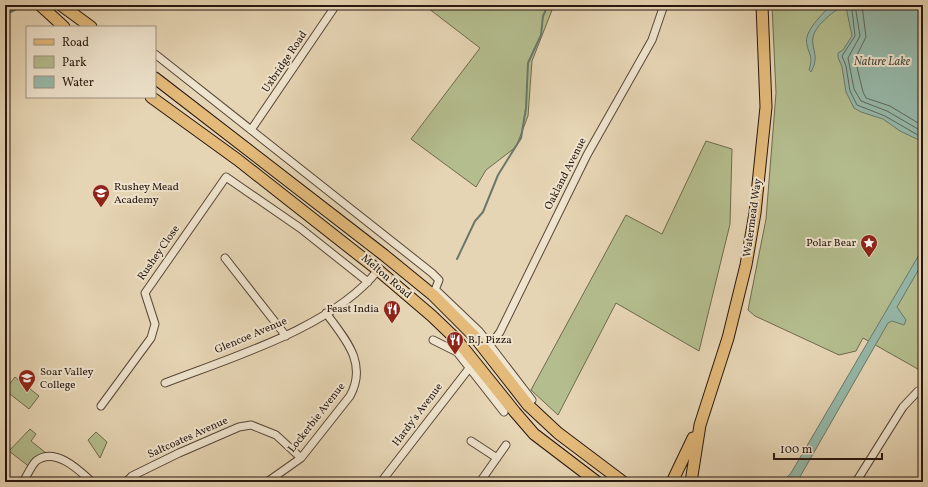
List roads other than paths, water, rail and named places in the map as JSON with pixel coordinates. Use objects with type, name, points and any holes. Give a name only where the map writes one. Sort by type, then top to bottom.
[{"type":"main road","points":[[62,5],[90,26]]},
{"type":"main road","name":"Watermead Way","points":[[684,482],[700,425],[728,338],[746,265],[755,213],[766,107],[762,5]]},
{"type":"main road","points":[[40,6],[63,26]]},
{"type":"main road","name":"Melton Road","points":[[156,79],[434,293],[488,349],[530,402],[558,433],[623,482]]},
{"type":"main road","name":"Melton Road","points":[[152,98],[238,160],[378,270],[432,316],[457,340],[472,365],[534,434],[597,482]]},
{"type":"main road","points":[[311,199],[307,205],[308,208],[338,232],[338,238]]},
{"type":"main road","points":[[518,416],[530,402]]},
{"type":"main road","name":"Watermead Way","points":[[672,482],[700,425]]},
{"type":"main road","name":"Watermead Way","points":[[691,482],[694,450]]},
{"type":"street","name":"Uxbridge Road","points":[[251,130],[336,5]]},
{"type":"street","name":"Oakland Avenue","points":[[488,349],[500,332],[588,155],[652,40],[664,5]]},
{"type":"street","points":[[156,55],[432,273],[439,280],[434,293]]},
{"type":"street","name":"Rushey Close","points":[[101,406],[151,338],[155,324],[145,293],[226,177],[300,228],[368,282]]},
{"type":"street","points":[[225,258],[286,336]]},
{"type":"street","name":"Glencoe Avenue","points":[[165,382],[286,336],[349,298],[368,282],[378,270]]},
{"type":"street","name":"Lockerbie Avenue","points":[[267,482],[301,458],[350,396],[356,384],[358,373],[356,362],[326,313]]},
{"type":"street","points":[[434,340],[457,352],[472,365],[504,412]]},
{"type":"street","name":"Hardy's Avenue","points":[[381,482],[472,365]]},
{"type":"street","points":[[856,482],[903,407],[918,392]]},
{"type":"street","name":"Saltcoates Avenue","points":[[126,482],[132,476],[179,453],[239,427],[251,426],[276,435],[301,458]]},
{"type":"street","points":[[471,441],[497,458]]},
{"type":"street","points":[[481,482],[506,445]]},
{"type":"street","points":[[23,482],[36,461],[48,457],[65,459],[92,482]]},
{"type":"water","name":"Nature Lake","points":[[831,5],[923,5],[923,142],[900,131],[883,119],[861,112],[854,108],[846,92],[842,67],[838,57],[838,53],[843,50],[852,36],[846,7],[839,8],[820,25],[815,32],[813,39],[815,57],[814,64],[811,72],[809,70],[811,60],[807,45],[808,34],[814,23]]},
{"type":"water","points":[[923,248],[923,262],[897,307],[906,320],[904,325],[892,321],[888,323],[797,482],[783,482],[791,473]]},
{"type":"waterway","points":[[457,259],[475,221],[483,212],[498,175],[521,138],[526,108],[528,63],[541,35],[543,16],[548,5]]},
{"type":"waterway","points":[[5,15],[20,7]]},
{"type":"place","name":"Rushey Mead Academy","points":[[101,208]]},
{"type":"place","name":"Polar Bear","points":[[869,258]]},
{"type":"place","name":"Feast India","points":[[392,324]]},
{"type":"place","name":"B.J. Pizza","points":[[455,355]]},
{"type":"place","name":"Soar Valley College","points":[[27,393]]}]
